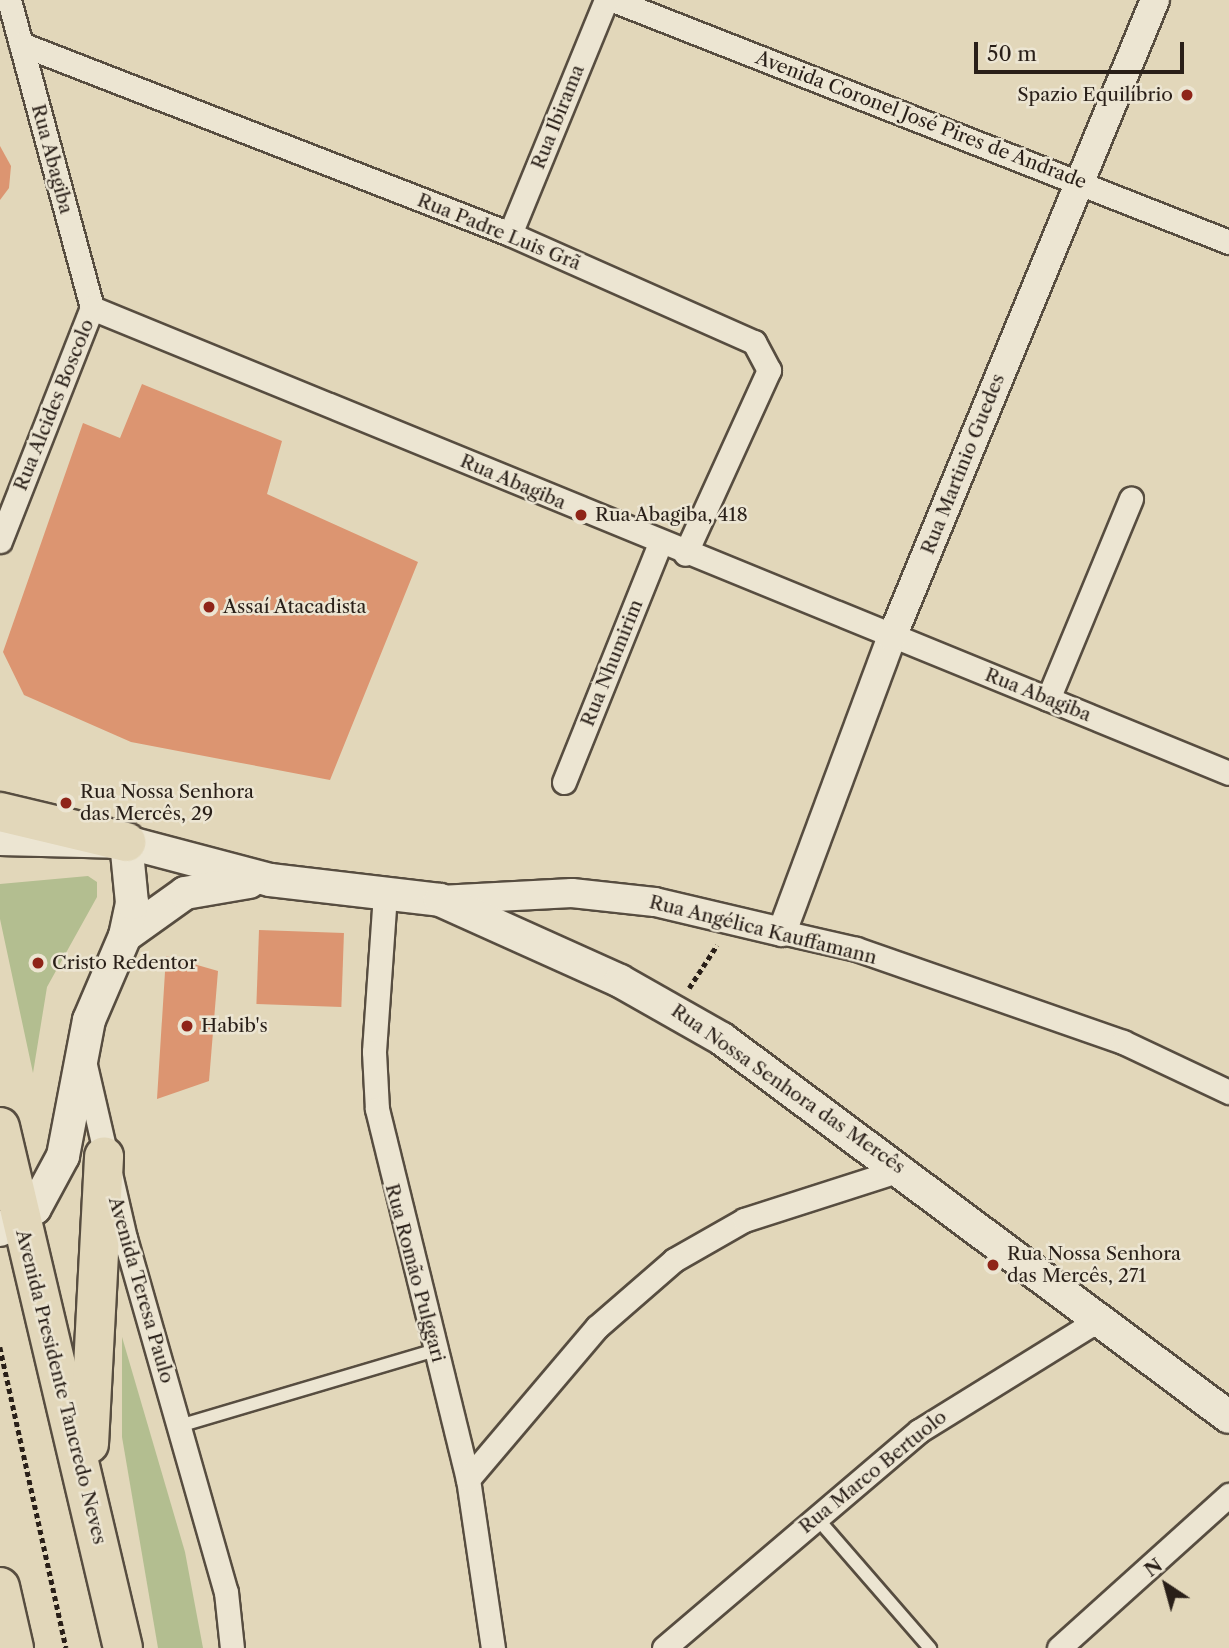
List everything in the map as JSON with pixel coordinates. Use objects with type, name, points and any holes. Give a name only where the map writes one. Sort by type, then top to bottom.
[{"type":"highway","points":[[0,812],[126,842]]},
{"type":"highway","name":"Avenida Presidente Tancredo Neves","points":[[0,1127],[10,1226],[88,1492],[123,1648]]},
{"type":"highway","points":[[88,1492],[104,1156]]},
{"type":"highway","points":[[0,1587],[14,1648]]},
{"type":"main road","name":"Rua Nossa Senhora das Mercês","points":[[0,839],[126,842],[270,880],[440,900],[675,1009],[903,1168],[1098,1320],[1229,1417]]},
{"type":"main road","name":"Avenida Teresa Paulo","points":[[83,1053],[101,984],[125,936],[133,873],[126,842]]},
{"type":"main road","name":"Avenida Teresa Paulo","points":[[125,936],[199,887],[270,880]]},
{"type":"main road","points":[[10,1226],[48,1188],[62,1156],[83,1053]]},
{"type":"street","name":"Rua Abagiba","points":[[9,0],[92,307],[685,554],[1229,774]]},
{"type":"street","name":"Rua Ibirama","points":[[510,234],[606,0]]},
{"type":"street","name":"Avenida Coronel José Pires de Andrade","points":[[612,0],[1229,242]]},
{"type":"street","name":"Rua Martinio Guedes","points":[[782,932],[892,637],[1155,0]]},
{"type":"street","name":"Rua Padre Luis Grã","points":[[22,44],[510,234],[762,350],[769,370],[685,554]]},
{"type":"street","name":"Rua Alcides Boscolo","points":[[0,541],[92,307]]},
{"type":"street","points":[[1048,699],[1131,499]]},
{"type":"street","name":"Rua Nhumirim","points":[[564,782],[660,543]]},
{"type":"street","name":"Rua Angélica Kauffamann","points":[[440,900],[572,893],[655,902],[856,949],[1123,1042],[1229,1092]]},
{"type":"street","name":"Rua Romão Pulggari","points":[[385,894],[374,1052],[377,1109],[468,1479],[493,1648]]},
{"type":"street","name":"Avenida Teresa Paulo","points":[[83,1053],[104,1156],[226,1592],[232,1648]]},
{"type":"street","points":[[468,1479],[597,1327],[674,1260],[744,1220],[903,1168]]},
{"type":"street","name":"Rua Marco Bertuolo","points":[[664,1648],[919,1431],[1098,1320]]},
{"type":"street","points":[[1059,1648],[1229,1495]]},
{"type":"lane","points":[[179,1426],[435,1350]]},
{"type":"lane","points":[[816,1517],[930,1648]]},
{"type":"path","points":[[675,1009],[733,921]]},
{"type":"path","points":[[0,1348],[66,1648]]},
{"type":"green space","points":[[88,876],[97,882],[97,897],[47,987],[33,1073],[0,919],[0,884]]},
{"type":"green space","points":[[122,1337],[185,1552],[203,1648],[158,1648],[122,1437]]},
{"type":"building","points":[[0,146],[11,166],[9,188],[0,200]]},
{"type":"building","name":"Assaí Atacadista","points":[[142,384],[282,441],[267,494],[418,562],[330,780],[131,742],[24,695],[3,652],[83,423],[120,438]]},
{"type":"building","points":[[259,930],[344,933],[341,1007],[256,1004]]},
{"type":"building","name":"Habib's","points":[[166,956],[218,971],[209,1081],[157,1099]]},
{"type":"place","name":"Spazio Equilíbrio","points":[[1187,95]]},
{"type":"place","name":"Rua Abagiba, 418","points":[[581,515]]},
{"type":"place","name":"Assaí Atacadista","points":[[209,607]]},
{"type":"place","name":"Rua Nossa Senhora das Mercês, 29","points":[[66,803]]},
{"type":"place","name":"Cristo Redentor","points":[[38,963]]},
{"type":"place","name":"Habib's","points":[[187,1026]]},
{"type":"place","name":"Rua Nossa Senhora das Mercês, 271","points":[[993,1265]]}]
